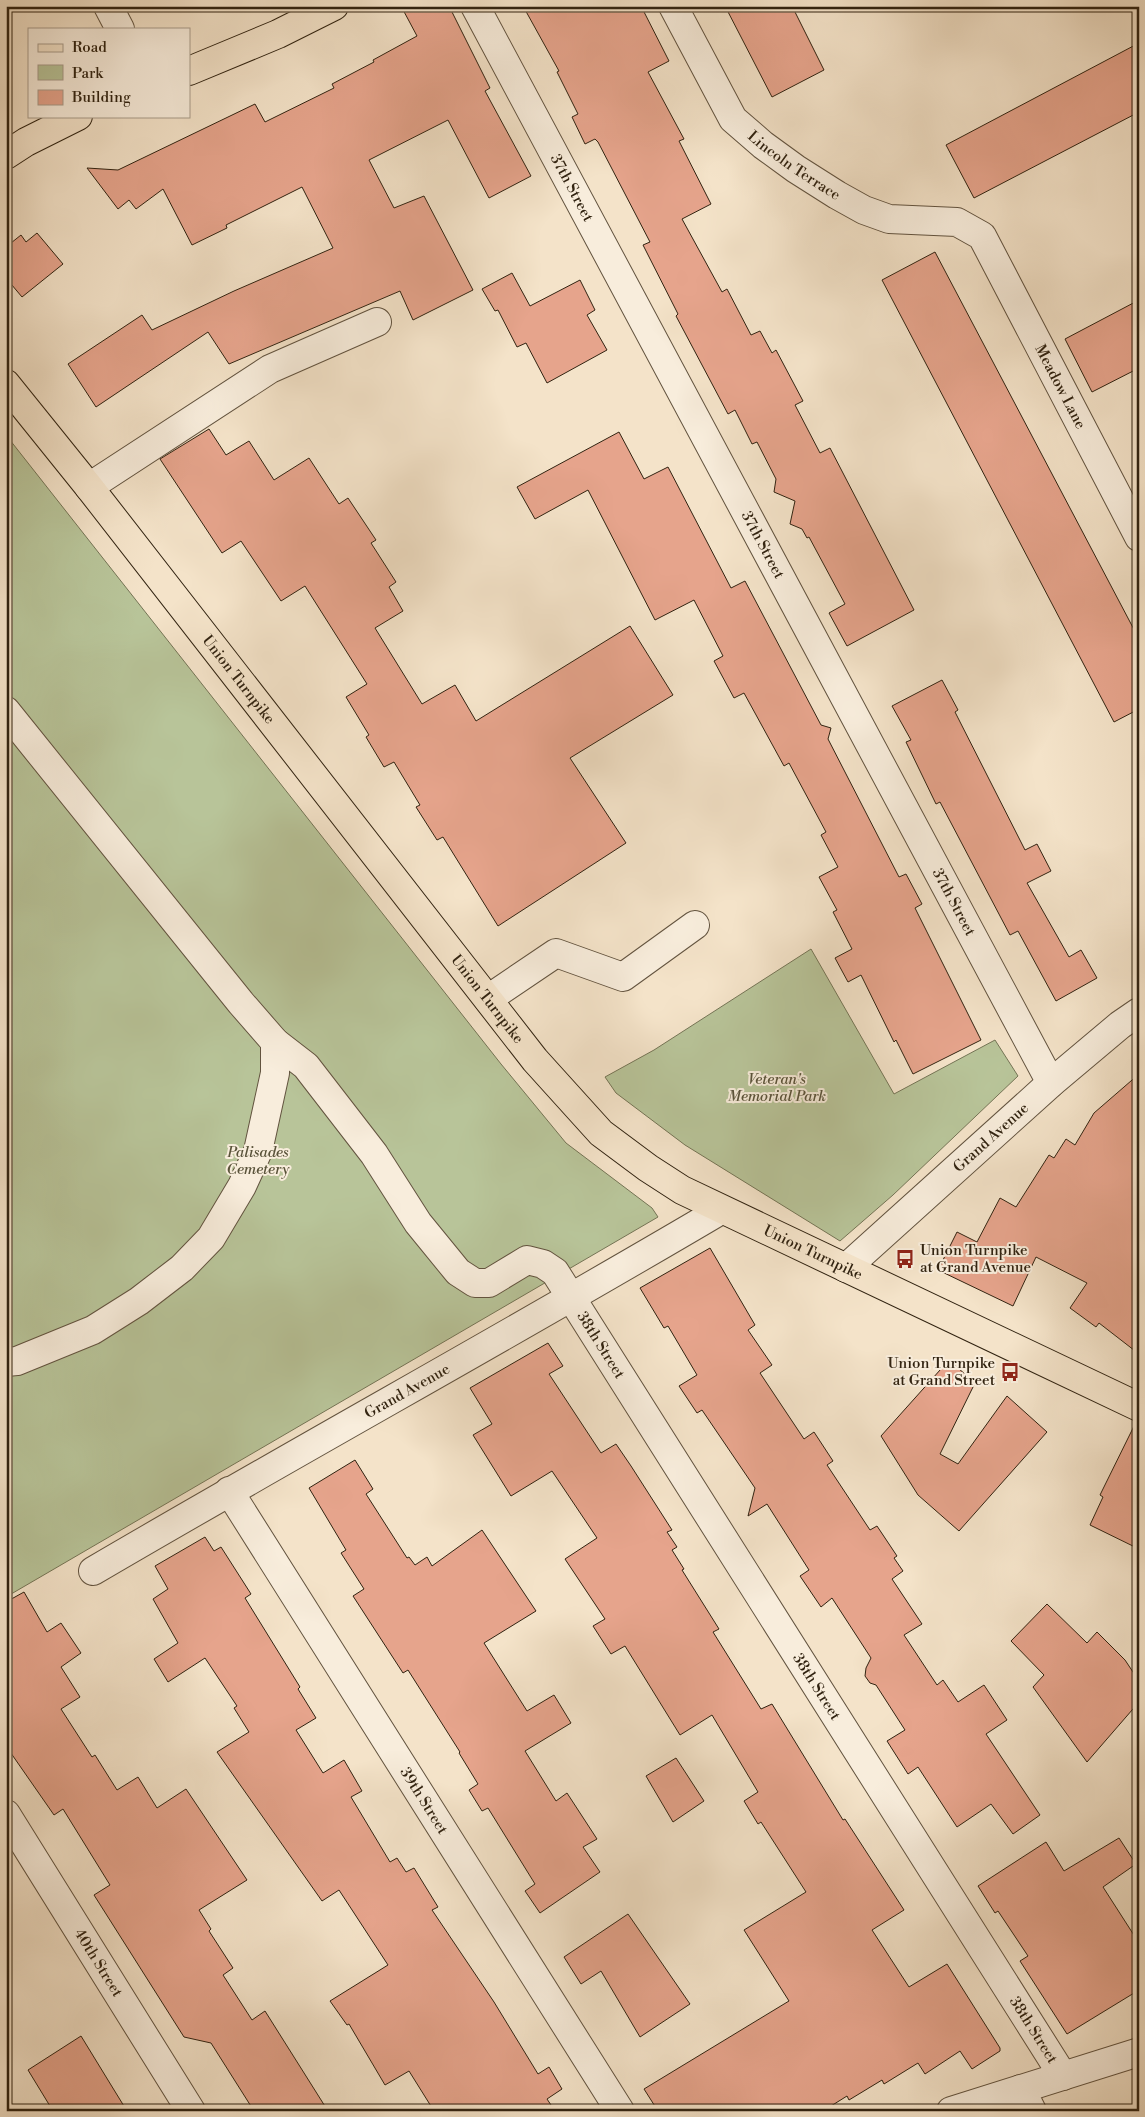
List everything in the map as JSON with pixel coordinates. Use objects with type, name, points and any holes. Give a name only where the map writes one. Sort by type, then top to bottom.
[{"type":"main road","points":[[190,71],[278,34],[334,6]]},
{"type":"main road","points":[[6,156],[26,142],[74,118]]},
{"type":"main road","name":"Union Turnpike","points":[[6,384],[89,487],[535,1060],[601,1133],[678,1188],[721,1210],[1139,1407]]},
{"type":"street","points":[[108,6],[119,28]]},
{"type":"street","name":"37th Street","points":[[475,6],[1050,1083]]},
{"type":"street","name":"Lincoln Terrace","points":[[673,6],[734,119],[763,145],[812,180],[864,210],[889,219],[957,222],[982,236]]},
{"type":"street","name":"Meadow Lane","points":[[982,236],[1139,537]]},
{"type":"street","points":[[89,487],[270,369],[376,322]]},
{"type":"street","points":[[6,711],[241,1003],[275,1042],[275,1073],[258,1151],[242,1186],[211,1238],[182,1268],[139,1301],[93,1330],[16,1361],[6,1362]]},
{"type":"street","points":[[488,1000],[556,953],[623,977],[694,925]]},
{"type":"street","name":"Grand Avenue","points":[[846,1268],[1050,1083],[1120,1025],[1139,1012]]},
{"type":"street","name":"38th Street","points":[[275,1042],[306,1066],[374,1154],[418,1224],[458,1272],[475,1282],[489,1283],[527,1260],[543,1264],[555,1272],[570,1299],[1063,2076]]},
{"type":"street","name":"Grand Avenue","points":[[93,1571],[229,1491],[570,1299],[721,1210]]},
{"type":"street","name":"39th Street","points":[[229,1491],[620,2111]]},
{"type":"street","name":"40th Street","points":[[6,1814],[191,2111]]},
{"type":"street","points":[[951,2111],[1026,2100],[1063,2076],[1139,2052]]},
{"type":"green space","name":"Palisades Cemetery","points":[[6,435],[501,1064],[566,1143],[652,1208],[658,1217],[6,1597]]},
{"type":"green space","name":"Veteran's Memorial Park","points":[[811,949],[894,1094],[995,1040],[1018,1076],[893,1195],[840,1241],[685,1145],[616,1093],[605,1077],[654,1050]]},
{"type":"building","points":[[401,6],[449,6],[490,88],[485,91],[531,176],[489,198],[448,120],[369,160],[394,208],[424,196],[473,290],[413,320],[400,291],[229,364],[208,332],[96,407],[68,364],[142,315],[152,330],[234,291],[333,248],[302,187],[226,225],[227,228],[192,245],[163,189],[136,209],[129,200],[118,209],[87,168],[118,170],[255,104],[265,122],[334,88],[332,84],[417,36]]},
{"type":"building","points":[[523,6],[641,6],[669,61],[648,72],[684,139],[679,141],[711,204],[682,219],[722,292],[727,289],[751,335],[760,331],[772,353],[776,350],[803,401],[795,405],[820,453],[830,448],[914,610],[847,646],[829,613],[845,604],[809,537],[807,538],[802,529],[790,524],[795,501],[774,492],[776,479],[757,442],[752,444],[735,410],[728,414],[676,316],[678,314],[643,245],[650,242],[598,142],[595,139],[585,144],[572,117],[578,114],[557,72],[559,71]]},
{"type":"building","points":[[725,6],[792,6],[824,70],[772,97]]},
{"type":"building","points":[[1139,43],[1139,112],[974,198],[946,145]]},
{"type":"building","points":[[37,233],[63,264],[22,297],[6,278],[6,247],[21,235],[26,242]]},
{"type":"building","points":[[935,252],[1139,639],[1139,709],[1114,722],[882,280]]},
{"type":"building","points":[[512,273],[530,306],[580,280],[595,310],[587,315],[607,350],[547,383],[526,343],[517,347],[498,310],[495,311],[482,289]]},
{"type":"building","points":[[1139,300],[1139,368],[1092,392],[1065,339]]},
{"type":"building","points":[[209,429],[226,455],[249,441],[274,480],[309,458],[339,504],[348,498],[376,540],[371,543],[396,582],[389,587],[403,611],[375,628],[422,704],[455,685],[476,721],[630,626],[673,695],[570,758],[626,843],[498,926],[443,837],[437,840],[416,807],[420,805],[394,762],[384,767],[366,737],[369,735],[346,697],[367,684],[305,586],[281,601],[241,541],[222,553],[160,459]]},
{"type":"building","points":[[619,432],[644,479],[668,467],[731,588],[745,581],[821,725],[831,728],[828,739],[899,877],[906,874],[922,904],[915,908],[981,1040],[913,1074],[896,1040],[894,1042],[861,975],[848,982],[835,958],[852,949],[833,912],[837,910],[819,877],[838,867],[821,835],[826,832],[789,763],[784,766],[744,693],[734,698],[714,661],[723,656],[694,600],[655,620],[588,490],[535,519],[517,487]]},
{"type":"building","points":[[942,680],[958,710],[955,712],[1025,850],[1037,844],[1051,871],[1027,883],[1069,957],[1081,950],[1097,978],[1056,1001],[1018,931],[1010,935],[940,802],[936,804],[906,742],[911,740],[892,706]]},
{"type":"building","points":[[1139,1074],[1139,1354],[1099,1323],[1096,1327],[1070,1308],[1087,1283],[1036,1257],[1013,1306],[938,1270],[957,1232],[977,1242],[1000,1198],[1016,1207],[1049,1155],[1054,1158],[1066,1139],[1075,1145],[1094,1113]]},
{"type":"building","points":[[710,1248],[755,1325],[748,1330],[772,1365],[760,1373],[804,1439],[814,1432],[833,1461],[827,1465],[870,1530],[877,1526],[897,1556],[894,1558],[903,1571],[892,1579],[922,1624],[904,1635],[937,1685],[943,1680],[958,1702],[984,1685],[1007,1720],[986,1734],[1040,1815],[1013,1834],[991,1804],[957,1827],[918,1767],[908,1774],[887,1741],[905,1730],[876,1685],[870,1683],[865,1676],[866,1668],[871,1658],[832,1598],[821,1607],[800,1576],[809,1570],[767,1504],[748,1516],[755,1488],[702,1410],[697,1413],[679,1386],[697,1375],[668,1326],[664,1328],[640,1288]]},
{"type":"building","points":[[548,1343],[563,1366],[549,1374],[601,1453],[616,1444],[631,1466],[672,1530],[667,1532],[677,1547],[672,1550],[684,1569],[682,1570],[719,1629],[713,1632],[761,1709],[772,1704],[843,1820],[845,1819],[904,1910],[872,1930],[909,1987],[947,1964],[1000,2048],[1000,2051],[972,2069],[960,2051],[925,2074],[918,2063],[884,2084],[882,2080],[849,2100],[847,2096],[823,2111],[658,2111],[644,2089],[789,2001],[744,1930],[806,1892],[761,1822],[758,1824],[744,1801],[758,1792],[712,1715],[680,1735],[625,1646],[611,1654],[593,1626],[605,1619],[565,1559],[597,1538],[552,1471],[511,1496],[473,1435],[492,1424],[470,1388]]},
{"type":"building","points":[[949,1360],[975,1383],[940,1454],[958,1464],[1007,1396],[1047,1432],[959,1531],[918,1495],[881,1436]]},
{"type":"building","points":[[1136,1422],[1139,1422],[1139,1549],[1090,1525],[1103,1497],[1100,1495]]},
{"type":"building","points":[[355,1460],[373,1489],[366,1494],[407,1558],[409,1557],[415,1565],[427,1557],[432,1566],[482,1530],[536,1611],[484,1643],[527,1711],[554,1695],[571,1723],[525,1751],[556,1801],[567,1793],[597,1839],[583,1847],[600,1872],[540,1913],[525,1891],[535,1884],[488,1808],[482,1811],[469,1790],[478,1784],[460,1752],[408,1670],[403,1673],[353,1596],[364,1589],[341,1553],[346,1550],[309,1488]]},
{"type":"building","points":[[205,1537],[214,1551],[221,1547],[251,1594],[245,1598],[300,1687],[298,1689],[316,1718],[296,1730],[323,1773],[344,1760],[362,1791],[351,1797],[390,1862],[397,1858],[406,1872],[414,1868],[438,1907],[432,1910],[494,2002],[538,2074],[549,2067],[562,2089],[547,2099],[555,2111],[434,2111],[409,2071],[385,2085],[349,2024],[347,2025],[330,2001],[388,1965],[339,1890],[322,1901],[217,1752],[249,1732],[234,1708],[237,1706],[205,1658],[168,1682],[154,1659],[178,1643],[153,1599],[168,1589],[155,1566]]},
{"type":"building","points":[[24,1592],[47,1632],[61,1623],[81,1653],[61,1667],[80,1697],[61,1709],[92,1757],[95,1755],[117,1790],[138,1777],[157,1808],[186,1789],[247,1880],[199,1910],[211,1929],[209,1931],[233,1968],[223,1975],[252,2020],[265,2011],[328,2111],[254,2111],[211,2043],[184,2037],[94,1895],[110,1885],[63,1809],[54,1815],[6,1746],[6,1602]]},
{"type":"building","points":[[1047,1604],[1087,1643],[1097,1632],[1125,1660],[1139,1681],[1139,1702],[1087,1762],[1033,1687],[1044,1675],[1011,1641]]},
{"type":"building","points":[[676,1758],[704,1801],[673,1822],[646,1776]]},
{"type":"building","points":[[1119,1838],[1136,1864],[1103,1887],[1139,1943],[1139,1990],[1067,2034],[1020,1961],[1028,1956],[998,1911],[995,1913],[978,1886],[1046,1842],[1064,1871]]},
{"type":"building","points":[[628,1914],[690,2004],[640,2037],[601,1971],[581,1984],[564,1957]]},
{"type":"building","points":[[81,2036],[127,2111],[53,2111],[28,2070]]},
{"type":"place","name":"Union Turnpike at Grand Avenue","points":[[905,1259]]},
{"type":"place","name":"Union Turnpike at Grand Street","points":[[1010,1372]]}]
